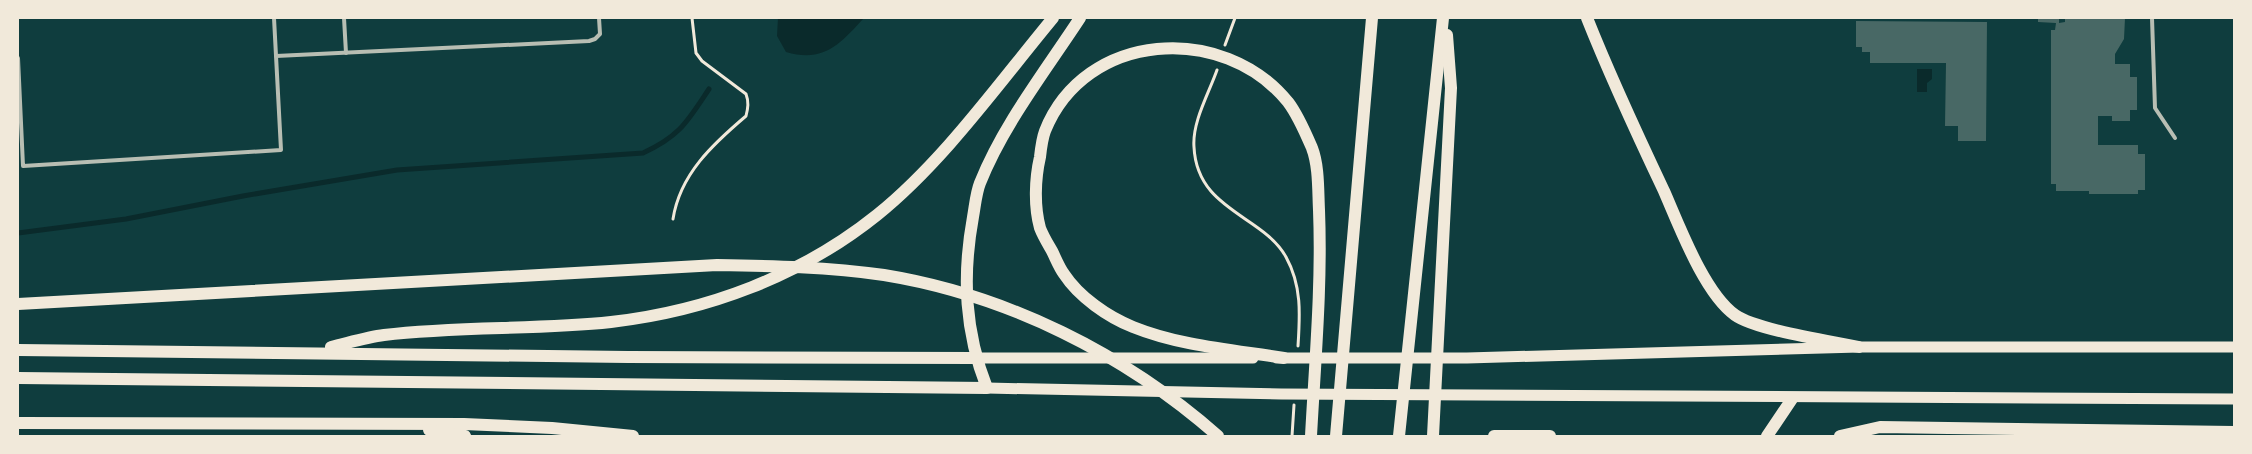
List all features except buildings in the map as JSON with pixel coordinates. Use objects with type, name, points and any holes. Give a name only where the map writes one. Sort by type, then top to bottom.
[{"type":"highway","points":[[312,352],[383,335],[610,322],[681,311],[751,288],[822,254],[878,214],[945,149],[1053,18]]},
{"type":"highway","points":[[18,378],[987,388],[975,358],[968,324],[970,234],[979,185],[1003,137],[1080,18]]},
{"type":"highway","points":[[1336,436],[1372,18]]},
{"type":"highway","points":[[1399,436],[1444,18]]},
{"type":"highway","points":[[1433,436],[1451,88],[1444,18]]},
{"type":"highway","points":[[1586,18],[1699,267],[1721,302],[1735,316],[1757,324],[1859,347]]},
{"type":"highway","points":[[1284,358],[1184,341],[1132,327],[1095,306],[1064,275],[1040,228],[1035,180],[1044,132],[1058,108],[1075,87],[1109,62],[1130,53],[1154,48],[1206,51],[1236,62],[1261,77],[1289,103],[1313,151],[1320,237],[1311,436]]},
{"type":"highway","points":[[18,304],[717,265],[818,268],[884,275],[942,288],[1025,316],[1104,354],[1154,386],[1218,436]]},
{"type":"highway","points":[[18,350],[628,357],[975,358]]},
{"type":"highway","points":[[1767,436],[1792,399]]},
{"type":"highway","points":[[18,423],[508,425],[633,436]]},
{"type":"highway","points":[[404,425],[465,436]]},
{"type":"highway","points":[[1840,436],[1880,427],[2234,432]]},
{"type":"highway","points":[[1494,436],[1550,436]]},
{"type":"main road","points":[[975,358],[1467,358],[1859,347],[2234,347]]},
{"type":"main road","points":[[987,388],[1281,394],[1792,399],[2234,399]]},
{"type":"main road","points":[[2208,399],[2234,404]]},
{"type":"lane","points":[[18,58],[23,166],[282,150],[274,18]]},
{"type":"lane","points":[[344,18],[346,53]]},
{"type":"lane","points":[[276,56],[589,41],[596,39],[600,34],[599,18]]},
{"type":"lane","points":[[2152,18],[2155,108],[2175,138]]},
{"type":"path","points":[[673,219],[682,186],[707,152],[746,116],[748,111],[746,94],[702,61],[696,54],[692,18]]},
{"type":"path","points":[[1223,51],[1235,18]]},
{"type":"path","points":[[1218,68],[1198,123],[1193,144],[1196,161],[1202,177],[1217,198],[1267,236],[1286,255],[1295,276],[1300,297],[1298,352]]},
{"type":"path","points":[[1292,436],[1295,399]]},
{"type":"water","points":[[778,18],[864,18],[847,36],[830,49],[811,55],[799,55],[786,52],[777,36]]},
{"type":"water","points":[[1917,69],[1932,69],[1932,79],[1927,83],[1927,92],[1917,92]]},
{"type":"waterway","points":[[18,233],[126,219],[243,196],[397,170],[643,153],[656,147],[682,127],[709,89]]}]
